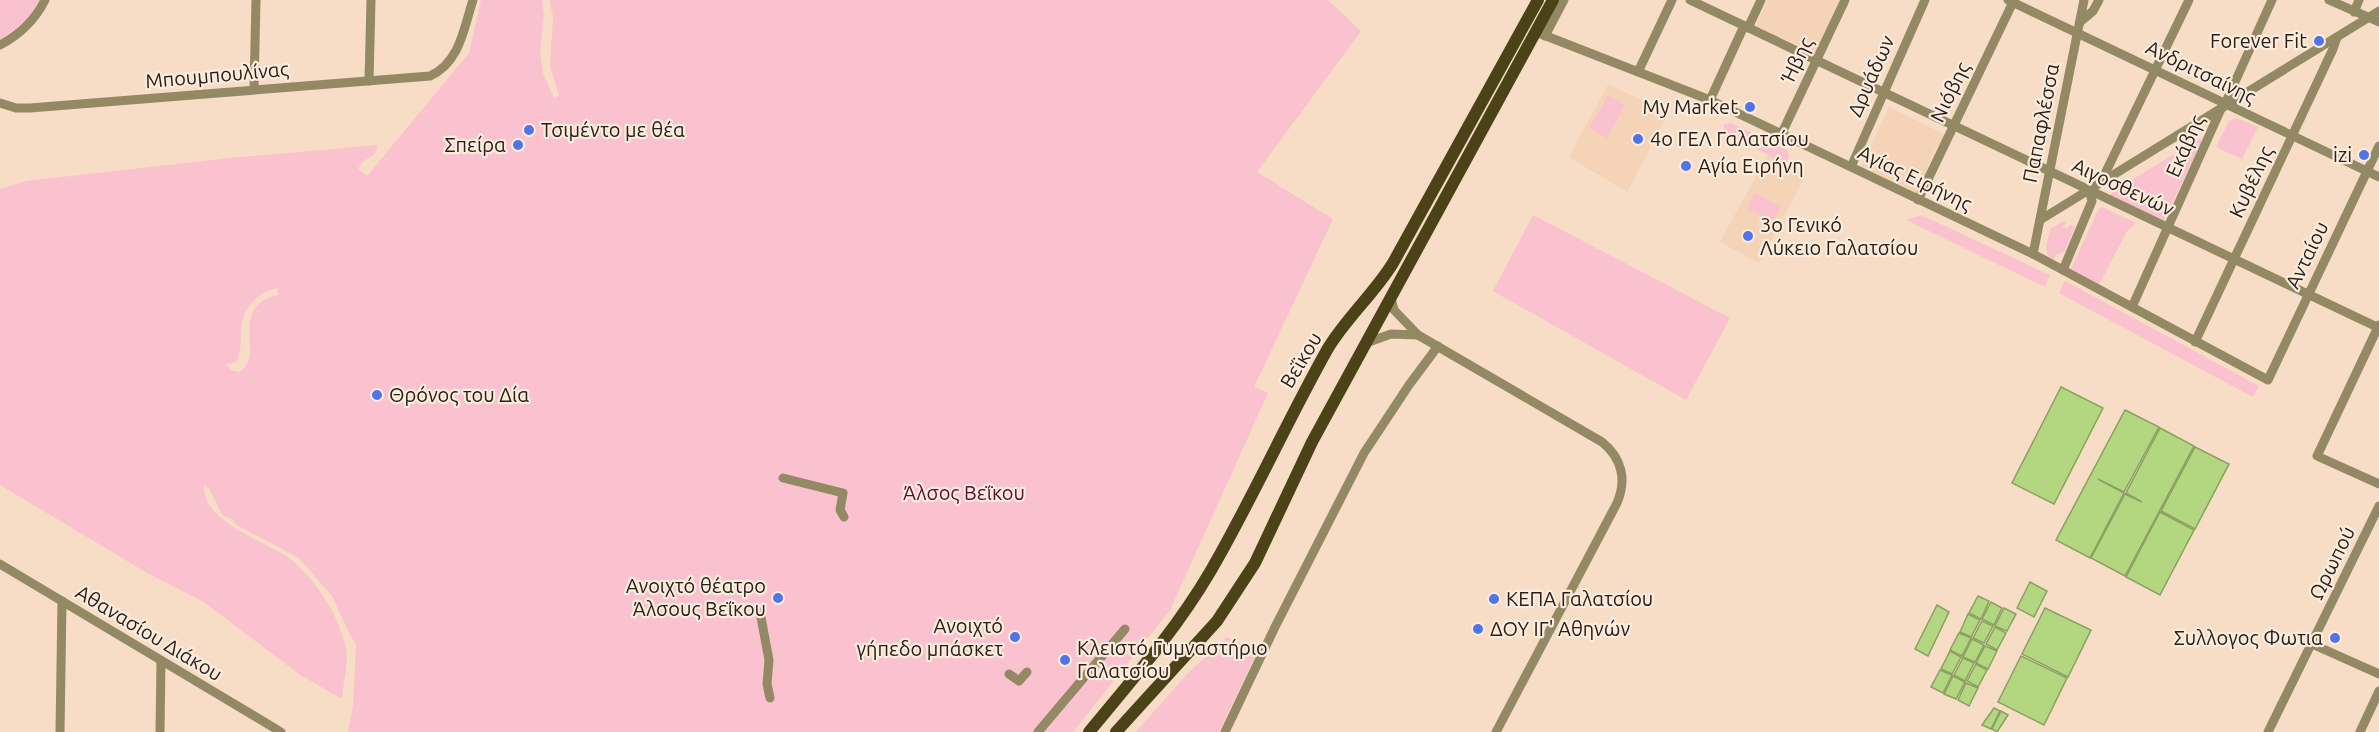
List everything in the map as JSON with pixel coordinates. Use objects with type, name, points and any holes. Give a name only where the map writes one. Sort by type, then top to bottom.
[{"type":"main road","name":"Βεΐκου","points":[[1089,732],[1153,655],[1204,581],[1252,497],[1294,411],[1329,347],[1369,299],[1393,263],[1538,0]]},
{"type":"main road","points":[[1116,732],[1217,621],[1256,563],[1312,442],[1412,255],[1540,34],[1553,0]]},
{"type":"street","points":[[0,45],[20,33],[32,21],[45,0]]},
{"type":"street","points":[[254,89],[256,0]]},
{"type":"street","points":[[369,81],[371,0]]},
{"type":"street","name":"Μπουμπουλίνας","points":[[0,103],[16,108],[30,108],[430,76],[437,73],[459,45],[473,0]]},
{"type":"street","points":[[1540,34],[1564,0]]},
{"type":"street","points":[[1638,72],[1672,0]]},
{"type":"street","name":"Αιγοσθενών","points":[[1690,0],[2379,327]]},
{"type":"street","points":[[1710,100],[1761,0]]},
{"type":"street","name":"Ήβης","points":[[1781,135],[1845,0]]},
{"type":"street","name":"Δρυάδων","points":[[1851,166],[1925,0]]},
{"type":"street","name":"Παπαφλέσσα","points":[[2033,254],[2084,0]]},
{"type":"street","points":[[2080,22],[2093,11],[2099,0]]},
{"type":"street","points":[[2101,182],[2189,0]]},
{"type":"street","name":"Εκάβης","points":[[2132,308],[2272,0]]},
{"type":"street","points":[[2329,0],[2379,22]]},
{"type":"street","points":[[2354,12],[2360,0]]},
{"type":"street","name":"Ανδριτσαίνης","points":[[2012,1],[2379,177]]},
{"type":"street","name":"Νιόβης","points":[[1918,200],[2012,1]]},
{"type":"street","points":[[2040,220],[2379,11]]},
{"type":"street","name":"Αγίας Ειρήνης","points":[[1540,34],[1710,100],[1851,166],[2033,254],[2268,380]]},
{"type":"street","name":"Κυβέλης","points":[[2195,342],[2337,37]]},
{"type":"street","name":"Ανταίου","points":[[2268,380],[2379,146]]},
{"type":"street","points":[[2063,270],[2092,201],[2089,190]]},
{"type":"street","points":[[1391,298],[1394,310],[1418,335],[1602,442],[1614,453],[1622,472],[1622,486],[1617,503],[1496,732]]},
{"type":"street","points":[[2379,327],[2317,456],[2379,484]]},
{"type":"street","points":[[1366,343],[1391,334],[1418,335]]},
{"type":"street","points":[[1225,732],[1275,627],[1364,453],[1438,346]]},
{"type":"street","points":[[783,478],[843,493],[840,510],[844,517]]},
{"type":"street","name":"Ωρωπού","points":[[2268,732],[2379,506]]},
{"type":"street","name":"Αθανασίου Διάκου","points":[[0,564],[281,732]]},
{"type":"street","points":[[60,732],[62,602]]},
{"type":"street","points":[[760,612],[769,660],[766,684],[770,698]]},
{"type":"street","points":[[1038,732],[1125,629]]},
{"type":"street","points":[[2312,644],[2379,674]]},
{"type":"street","points":[[160,732],[161,661]]},
{"type":"street","points":[[1009,674],[1019,681],[1027,672]]},
{"type":"street","points":[[2360,732],[2379,691]]},
{"type":"shaded area","points":[[1768,0],[1839,0],[1815,53],[1756,26]]},
{"type":"shaded area","points":[[1608,85],[1669,111],[1627,192],[1569,157]]},
{"type":"shaded area","points":[[1889,107],[1946,135],[1937,146],[1927,167],[1930,169],[1916,196],[1859,170]]},
{"type":"shaded area","points":[[1768,154],[1807,173],[1759,263],[1720,242]]},
{"type":"shaded area","points":[[2061,387],[2103,408],[2054,504],[2012,483]]},
{"type":"shaded area","points":[[2125,410],[2159,427],[2124,492],[2098,479],[2124,493],[2090,558],[2056,540]]},
{"type":"shaded area","points":[[2160,428],[2194,446],[2125,576],[2091,558],[2125,494],[2142,502],[2126,493]]},
{"type":"shaded area","points":[[2195,447],[2229,464],[2195,529],[2161,511]]},
{"type":"shaded area","points":[[2160,512],[2194,530],[2160,595],[2126,577]]},
{"type":"shaded area","points":[[2030,582],[2047,591],[2034,617],[2017,608]]},
{"type":"shaded area","points":[[1978,596],[1989,601],[1981,619],[1969,613]]},
{"type":"shaded area","points":[[1991,602],[2002,608],[1994,625],[1982,619]]},
{"type":"shaded area","points":[[1937,605],[1949,612],[1928,656],[1915,649]]},
{"type":"shaded area","points":[[2004,608],[2016,614],[2007,631],[1995,626]]},
{"type":"shaded area","points":[[2045,608],[2091,630],[2068,677],[2022,654]]},
{"type":"shaded area","points":[[1968,614],[1980,620],[1971,637],[1960,632]]},
{"type":"shaded area","points":[[1982,621],[1993,626],[1984,643],[1973,638]]},
{"type":"shaded area","points":[[1995,627],[2006,633],[1997,650],[1986,644]]},
{"type":"shaded area","points":[[1959,633],[1971,638],[1962,656],[1950,650]]},
{"type":"shaded area","points":[[1972,639],[1984,645],[1975,662],[1963,657]]},
{"type":"shaded area","points":[[1985,646],[1997,651],[1988,669],[1976,663]]},
{"type":"shaded area","points":[[1950,651],[1961,657],[1952,674],[1941,669]]},
{"type":"shaded area","points":[[2021,656],[2067,678],[2044,725],[1998,702]]},
{"type":"shaded area","points":[[1963,658],[1974,663],[1965,681],[1954,675]]},
{"type":"shaded area","points":[[1976,664],[1987,670],[1978,687],[1967,681]]},
{"type":"shaded area","points":[[1940,670],[1952,675],[1943,693],[1931,687]]},
{"type":"shaded area","points":[[1953,676],[1965,682],[1956,699],[1944,694]]},
{"type":"shaded area","points":[[1966,683],[1978,688],[1969,706],[1958,700]]},
{"type":"shaded area","points":[[1994,708],[2000,711],[1991,729],[1982,725]]},
{"type":"shaded area","points":[[2001,711],[2008,715],[1997,732],[1992,729]]},
{"type":"green space","points":[[0,0],[40,0],[26,20],[0,40]]},
{"type":"green space","name":"Άλσος Βεΐκου","points":[[481,0],[542,0],[544,15],[540,52],[543,73],[554,98],[559,95],[550,67],[553,16],[549,0],[1328,0],[1361,31],[1257,172],[1333,219],[1254,387],[1268,393],[1170,610],[1073,732],[348,732],[353,706],[356,644],[332,596],[299,558],[235,524],[233,519],[223,516],[204,484],[206,498],[213,510],[224,521],[283,554],[312,580],[319,590],[333,612],[346,648],[342,699],[299,674],[204,602],[149,574],[0,485],[0,189],[26,181],[230,158],[378,145],[374,155],[362,162],[358,169],[367,176],[469,53]],"holes":[[[277,288],[278,295],[263,301],[254,310],[250,320],[250,354],[247,364],[240,372],[232,371],[226,364],[235,363],[239,355],[242,323],[247,309],[269,290]]]},
{"type":"green space","points":[[1608,95],[1625,105],[1607,138],[1589,128]]},
{"type":"green space","points":[[2236,118],[2258,127],[2242,159],[2216,147],[2229,121]]},
{"type":"green space","points":[[1731,123],[1787,150],[1789,156],[1786,163],[1725,134],[1724,124]]},
{"type":"green space","points":[[2199,139],[2201,143],[2164,220],[2110,196],[2112,192]]},
{"type":"green space","points":[[1755,193],[1781,207],[1772,222],[1747,208]]},
{"type":"green space","points":[[2102,207],[2136,223],[2127,231],[2099,285],[2071,269],[2098,210]]},
{"type":"green space","points":[[1533,215],[1730,318],[1686,400],[1493,291]]},
{"type":"green space","points":[[1921,215],[2050,275],[2045,287],[1906,220]]},
{"type":"green space","points":[[2064,221],[2066,224],[2063,226],[2066,229],[2070,225],[2075,227],[2064,252],[2057,254],[2053,260],[2047,254],[2046,247],[2050,229]]},
{"type":"green space","points":[[2065,281],[2259,386],[2253,397],[2059,293]]},
{"type":"green space","points":[[1227,637],[1257,652],[1219,732],[1136,732],[1187,674]]},
{"type":"place","name":"Forever Fit","points":[[2319,41]]},
{"type":"place","name":"My Market","points":[[1750,107]]},
{"type":"place","name":"Τσιμέντο με θέα","points":[[529,130]]},
{"type":"place","name":"4ο ΓΕΛ Γαλατσίου","points":[[1638,139]]},
{"type":"place","name":"Σπείρα","points":[[518,145]]},
{"type":"place","name":"izi","points":[[2364,155]]},
{"type":"place","name":"Αγία Ειρήνη","points":[[1686,166]]},
{"type":"place","name":"3ο Γενικό Λύκειο Γαλατσίου","points":[[1748,236]]},
{"type":"place","name":"Θρόνος του Δία","points":[[377,395]]},
{"type":"place","name":"Ανοιχτό θέατρο Άλσους Βεΐκου","points":[[778,598]]},
{"type":"place","name":"ΚΕΠΑ Γαλατσίου","points":[[1494,599]]},
{"type":"place","name":"ΔΟΥ ΙΓ' Αθηνών","points":[[1478,629]]},
{"type":"place","name":"Ανοιχτό γήπεδο μπάσκετ","points":[[1015,637]]},
{"type":"place","name":"Συλλογος Φωτια","points":[[2335,638]]},
{"type":"place","name":"Κλειστό Γυμναστήριο Γαλατσίου","points":[[1065,660]]}]
